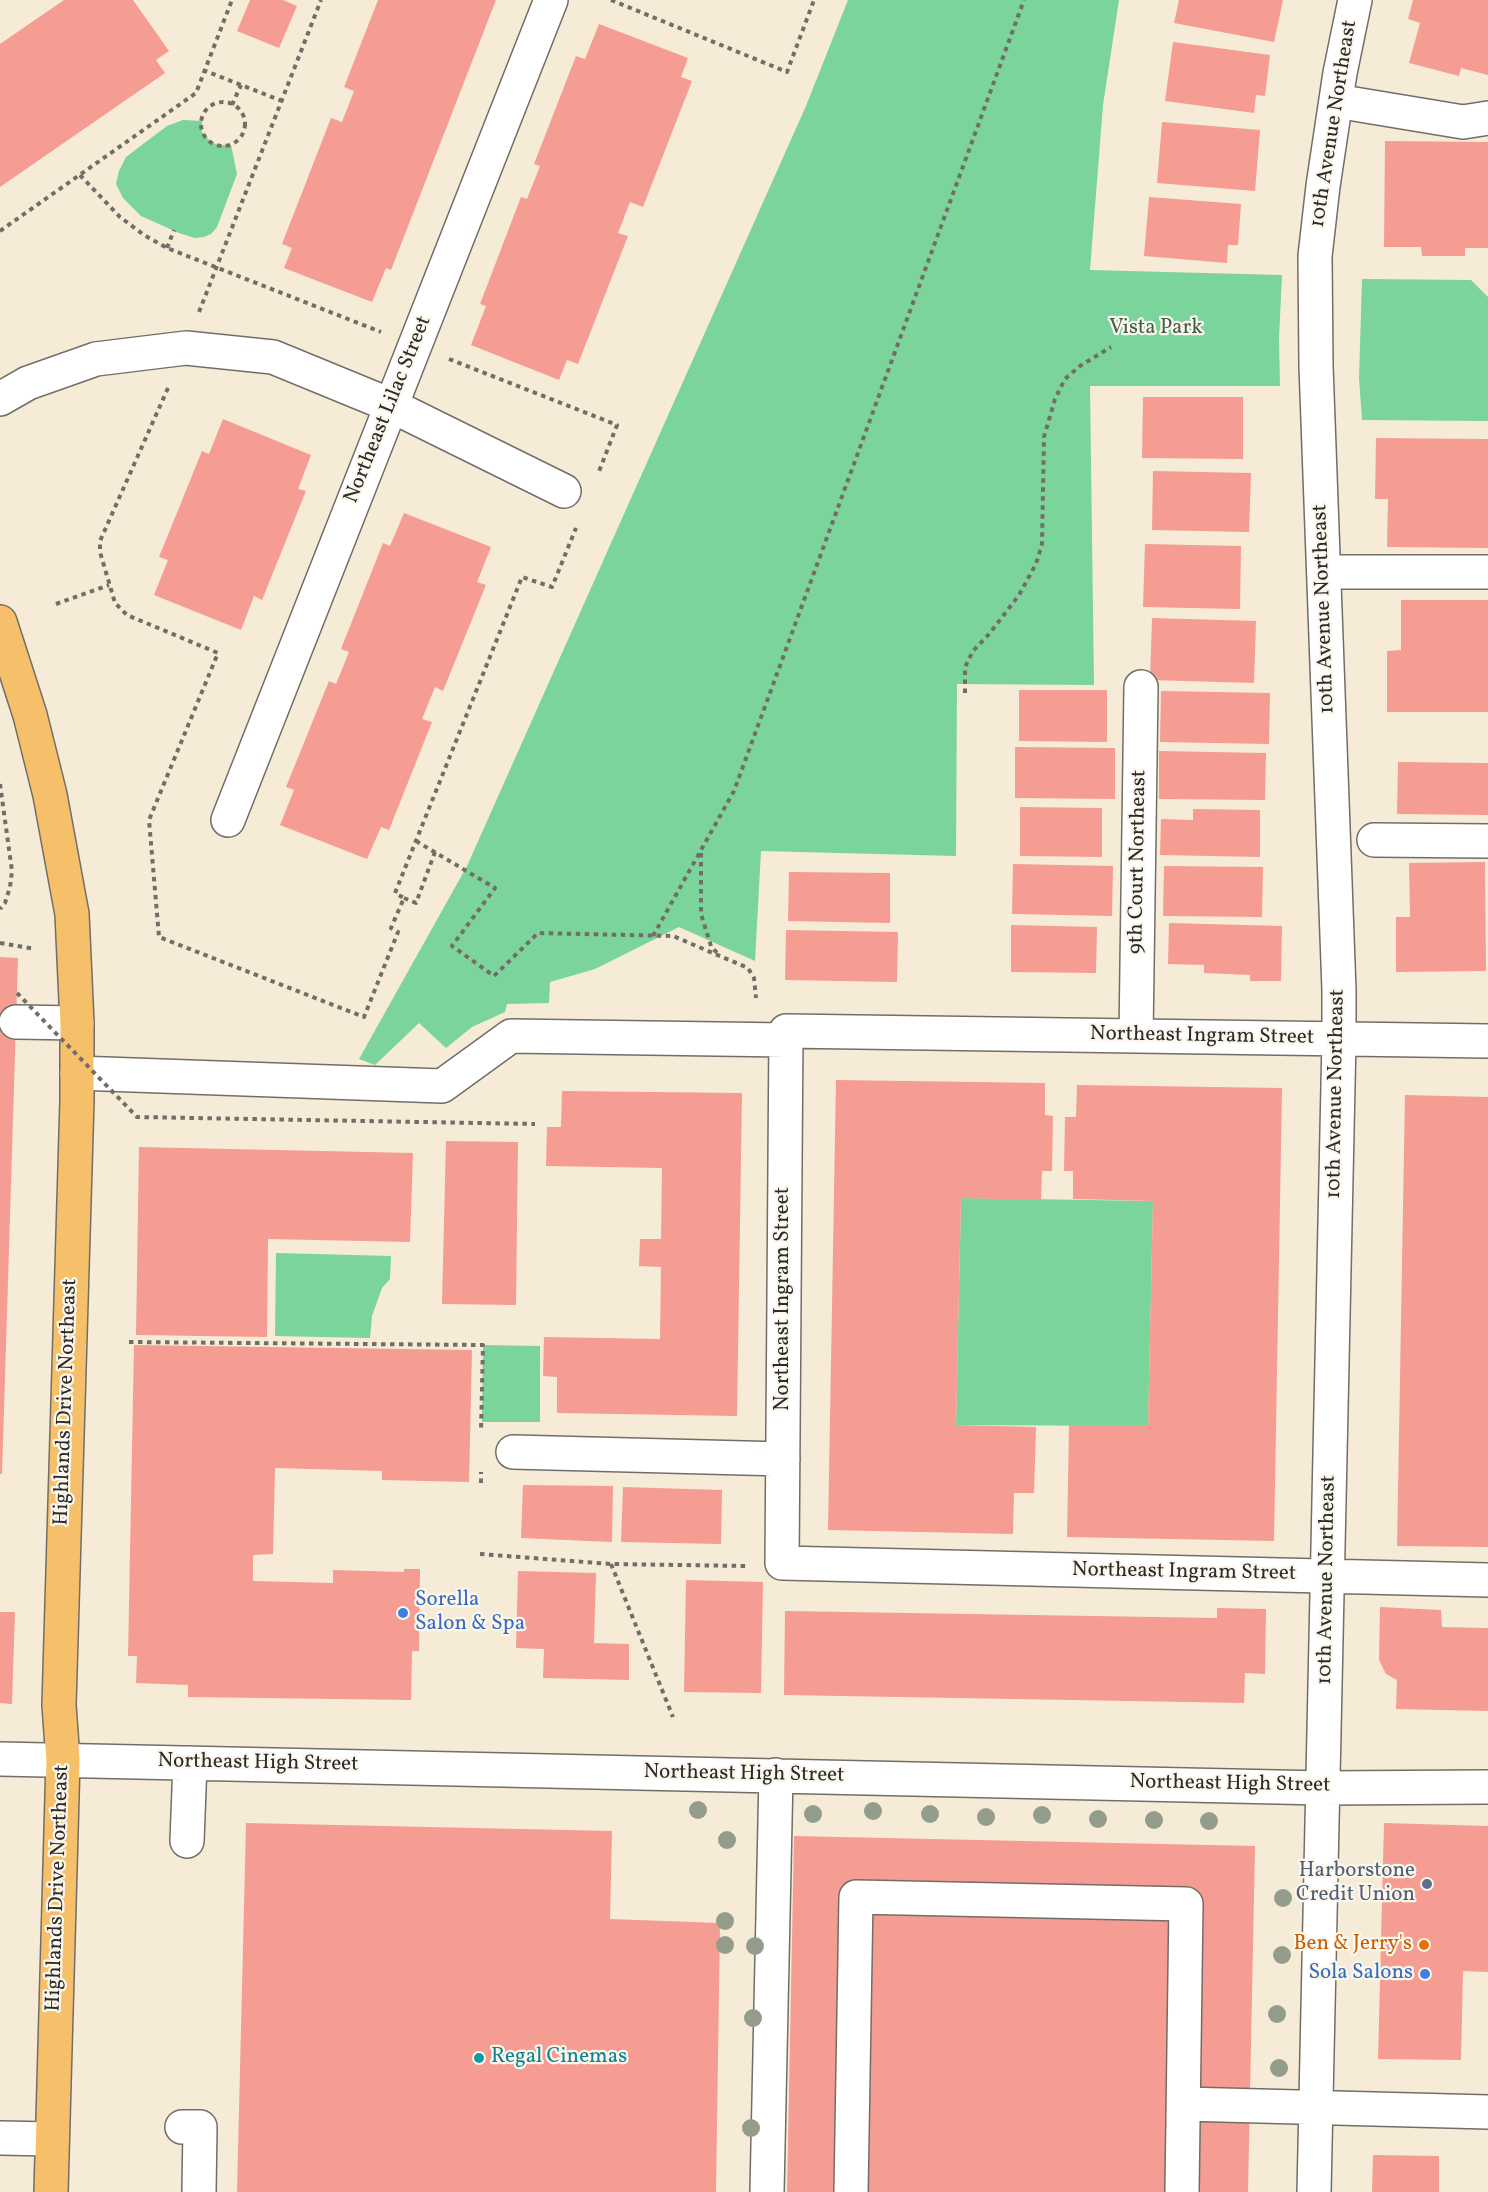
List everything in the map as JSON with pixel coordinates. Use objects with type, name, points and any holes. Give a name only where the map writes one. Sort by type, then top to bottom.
[{"type":"main road","name":"Highlands Drive Northeast","points":[[0,622],[30,715],[50,795],[72,914],[77,1023],[59,1705],[63,1760],[51,2192]]},
{"type":"street","name":"Northeast Lilac Street","points":[[228,820],[551,0]]},
{"type":"street","name":"10th Avenue Northeast","points":[[1314,2192],[1339,1039],[1317,378],[1316,256],[1323,186],[1354,0]]},
{"type":"street","points":[[1336,101],[1463,122],[1488,118]]},
{"type":"street","points":[[0,399],[28,383],[96,359],[186,348],[273,357],[390,405],[564,491]]},
{"type":"street","points":[[1324,572],[1488,572]]},
{"type":"street","name":"9th Court Northeast","points":[[1136,1036],[1141,687]]},
{"type":"street","points":[[1374,840],[1488,841]]},
{"type":"street","points":[[16,1007],[77,1023]]},
{"type":"street","name":"Northeast Ingram Street","points":[[1488,1041],[786,1031],[782,1563],[1488,1580]]},
{"type":"street","points":[[77,1073],[442,1086],[511,1036],[786,1041]]},
{"type":"street","points":[[513,1452],[783,1459]]},
{"type":"street","name":"Northeast High Street","points":[[0,1759],[1323,1788],[1488,1787]]},
{"type":"street","points":[[187,1841],[190,1763]]},
{"type":"street","points":[[767,2192],[783,1903],[776,1775]]},
{"type":"street","points":[[851,2192],[856,1897],[1186,1904],[1182,2192]]},
{"type":"street","points":[[1184,2104],[1488,2112]]},
{"type":"street","points":[[182,2127],[201,2127],[199,2192]]},
{"type":"street","points":[[0,2138],[52,2139]]},
{"type":"path","points":[[0,231],[196,93],[232,0]]},
{"type":"path","points":[[321,0],[186,348],[100,541],[100,552],[115,603],[127,615],[218,653],[149,820],[159,937],[364,1017],[398,932],[391,928],[405,898]]},
{"type":"path","points":[[611,0],[787,72],[814,0]]},
{"type":"path","points":[[653,936],[734,791],[1024,0]]},
{"type":"path","points":[[204,70],[282,101]]},
{"type":"path","points":[[232,105],[241,85]]},
{"type":"path","points":[[218,103],[232,105],[243,115],[245,121],[242,135],[231,145],[218,145],[211,142],[202,132],[201,124],[206,111],[218,103]]},
{"type":"path","points":[[168,248],[174,230]]},
{"type":"path","points":[[964,693],[965,667],[973,651],[1019,595],[1036,564],[1042,544],[1044,437],[1055,399],[1065,379],[1080,366],[1111,347]]},
{"type":"path","points":[[435,852],[416,903],[395,893],[522,577],[552,588],[566,551]]},
{"type":"path","points":[[56,604],[109,585]]},
{"type":"path","points":[[0,784],[12,871],[10,887],[0,909]]},
{"type":"path","points":[[416,841],[495,888],[452,946],[494,976],[538,933],[674,936],[748,968],[754,978],[756,998]]},
{"type":"path","points":[[701,853],[701,914],[711,946],[720,956]]},
{"type":"path","points":[[0,943],[36,949]]},
{"type":"path","points":[[16,1007],[138,1118],[535,1124]]},
{"type":"path","points":[[129,1342],[483,1345],[481,1441]]},
{"type":"path","points":[[481,1462],[481,1483]]},
{"type":"path","points":[[480,1554],[611,1564],[750,1566]]},
{"type":"path","points":[[611,1564],[673,1717]]},
{"type":"green space","name":"Vista Park","points":[[848,0],[1119,0],[1103,105],[1090,270],[1282,275],[1279,339],[1280,386],[1090,386],[1094,685],[957,684],[956,856],[761,851],[755,961],[679,927],[595,969],[550,982],[549,1003],[507,1004],[505,1012],[472,1027],[446,1048],[419,1023],[375,1065],[359,1059],[467,866],[806,106]]},
{"type":"green space","points":[[183,120],[202,121],[202,132],[211,142],[218,145],[231,145],[237,174],[217,227],[211,234],[204,237],[195,238],[179,233],[141,216],[123,198],[116,184],[126,157],[167,126]]},
{"type":"green space","points":[[1362,279],[1471,280],[1488,297],[1488,421],[1362,420],[1359,378]]},
{"type":"green space","points":[[961,1198],[1153,1201],[1148,1426],[956,1425]]},
{"type":"green space","points":[[276,1253],[391,1256],[390,1279],[382,1288],[372,1316],[370,1338],[275,1336]]},
{"type":"green space","points":[[483,1345],[540,1346],[540,1422],[482,1422]]},
{"type":"building","points":[[64,0],[133,0],[169,51],[156,60],[165,73],[0,187],[0,44]]},
{"type":"building","points":[[250,0],[283,0],[297,6],[279,48],[237,31]]},
{"type":"building","points":[[378,0],[496,0],[391,270],[386,268],[372,302],[284,268],[292,248],[282,244],[331,118],[342,122],[354,91],[344,87]]},
{"type":"building","points":[[1179,0],[1283,0],[1274,42],[1174,23]]},
{"type":"building","points":[[1413,0],[1488,0],[1488,75],[1461,68],[1459,76],[1409,63],[1420,23],[1408,19]]},
{"type":"building","points":[[599,24],[688,58],[681,77],[692,81],[643,207],[630,202],[618,233],[628,236],[578,364],[567,360],[559,380],[471,345],[486,306],[480,304],[521,197],[527,199],[540,166],[534,164],[576,56],[585,59]]},
{"type":"building","points":[[1173,42],[1270,55],[1265,96],[1256,95],[1254,113],[1165,101]]},
{"type":"building","points":[[1162,122],[1260,130],[1255,191],[1157,183]]},
{"type":"building","points":[[1385,141],[1488,142],[1488,248],[1465,248],[1465,256],[1422,256],[1421,247],[1384,247]]},
{"type":"building","points":[[1149,197],[1241,204],[1238,245],[1228,245],[1227,263],[1144,256]]},
{"type":"building","points":[[1143,397],[1243,397],[1243,459],[1142,458]]},
{"type":"building","points":[[223,419],[311,455],[298,489],[306,491],[262,600],[254,596],[241,630],[154,595],[168,560],[159,557],[202,451],[209,454]]},
{"type":"building","points":[[1376,438],[1488,439],[1488,548],[1387,547],[1388,499],[1375,499]]},
{"type":"building","points":[[1153,471],[1251,473],[1249,532],[1152,530]]},
{"type":"building","points":[[404,513],[491,547],[477,582],[486,585],[443,691],[435,687],[422,719],[432,722],[389,830],[381,827],[367,859],[280,825],[294,790],[286,787],[329,681],[336,684],[349,652],[341,649],[383,543],[390,546]]},
{"type":"building","points":[[1145,544],[1241,546],[1240,609],[1143,607]]},
{"type":"building","points":[[1401,600],[1488,600],[1488,712],[1387,712],[1387,651],[1401,650]]},
{"type":"building","points":[[1152,618],[1256,621],[1254,683],[1150,680]]},
{"type":"building","points":[[1019,690],[1107,690],[1107,742],[1019,741]]},
{"type":"building","points":[[1161,691],[1270,693],[1269,744],[1160,742]]},
{"type":"building","points":[[1015,747],[1115,748],[1115,799],[1015,798]]},
{"type":"building","points":[[1159,751],[1266,753],[1265,800],[1159,799]]},
{"type":"building","points":[[1398,762],[1488,763],[1488,815],[1397,814]]},
{"type":"building","points":[[1020,807],[1102,808],[1102,857],[1020,856]]},
{"type":"building","points":[[1193,809],[1260,810],[1260,857],[1160,855],[1161,819],[1193,820]]},
{"type":"building","points":[[1485,862],[1486,971],[1396,972],[1396,917],[1410,917],[1409,863]]},
{"type":"building","points":[[1013,864],[1113,866],[1112,916],[1012,914]]},
{"type":"building","points":[[1164,866],[1263,867],[1262,917],[1163,916]]},
{"type":"building","points":[[789,872],[890,873],[890,923],[788,921]]},
{"type":"building","points":[[1169,923],[1282,926],[1281,981],[1250,981],[1250,975],[1204,973],[1204,965],[1168,964]]},
{"type":"building","points":[[1011,925],[1097,927],[1096,973],[1011,972]]},
{"type":"building","points":[[786,930],[898,932],[897,982],[785,980]]},
{"type":"building","points":[[0,957],[18,958],[2,1474],[0,1474]]},
{"type":"building","points":[[836,1080],[1045,1083],[1045,1115],[1053,1116],[1052,1171],[1042,1171],[1041,1200],[961,1198],[956,1425],[1036,1427],[1034,1493],[1014,1493],[1013,1534],[828,1530]]},
{"type":"building","points":[[1077,1085],[1282,1088],[1274,1541],[1067,1537],[1069,1425],[1148,1426],[1153,1201],[1073,1199],[1073,1171],[1064,1171],[1065,1117],[1076,1117]]},
{"type":"building","points":[[562,1091],[742,1093],[737,1416],[557,1413],[557,1377],[543,1376],[544,1337],[660,1339],[661,1267],[639,1266],[640,1239],[661,1239],[662,1168],[546,1166],[547,1127],[561,1127]]},
{"type":"building","points":[[1405,1095],[1488,1097],[1488,1547],[1397,1546]]},
{"type":"building","points":[[446,1141],[518,1142],[516,1305],[442,1304]]},
{"type":"building","points":[[139,1147],[413,1153],[410,1242],[268,1239],[267,1337],[136,1335]]},
{"type":"building","points":[[134,1345],[472,1350],[469,1482],[382,1480],[382,1471],[275,1468],[273,1554],[253,1555],[253,1581],[333,1583],[333,1570],[404,1572],[404,1569],[420,1569],[419,1651],[412,1651],[411,1700],[188,1697],[188,1685],[136,1683],[137,1656],[128,1656]]},
{"type":"building","points":[[523,1485],[613,1486],[612,1542],[521,1538]]},
{"type":"building","points":[[623,1487],[722,1490],[721,1544],[621,1542]]},
{"type":"building","points":[[518,1571],[596,1573],[594,1643],[629,1644],[629,1680],[543,1678],[544,1649],[516,1648]]},
{"type":"building","points":[[686,1580],[763,1582],[761,1693],[684,1692]]},
{"type":"building","points":[[1380,1607],[1441,1610],[1442,1627],[1488,1628],[1488,1711],[1396,1709],[1397,1680],[1386,1674],[1379,1660]]},
{"type":"building","points":[[1217,1608],[1266,1609],[1265,1674],[1245,1673],[1244,1703],[784,1695],[785,1611],[1217,1618]]},
{"type":"building","points":[[0,1612],[15,1612],[12,1704],[0,1703]]},
{"type":"building","name":"Regal Cinemas","points":[[246,1823],[612,1831],[610,1919],[720,1923],[716,2192],[237,2192]]},
{"type":"building","points":[[1384,1823],[1488,1826],[1488,1972],[1463,1971],[1461,2060],[1378,2059]]},
{"type":"building","points":[[794,1836],[1255,1846],[1248,2192],[787,2192]]},
{"type":"building","points":[[1373,2155],[1439,2156],[1439,2192],[1372,2192]]},
{"type":"place","name":"Sorella Salon & Spa","points":[[403,1613]]},
{"type":"place","name":"Harborstone Credit Union","points":[[1427,1884]]},
{"type":"place","name":"Ben & Jerry's","points":[[1424,1945]]},
{"type":"place","name":"Sola Salons","points":[[1425,1974]]},
{"type":"place","name":"Regal Cinemas","points":[[479,2058]]}]
